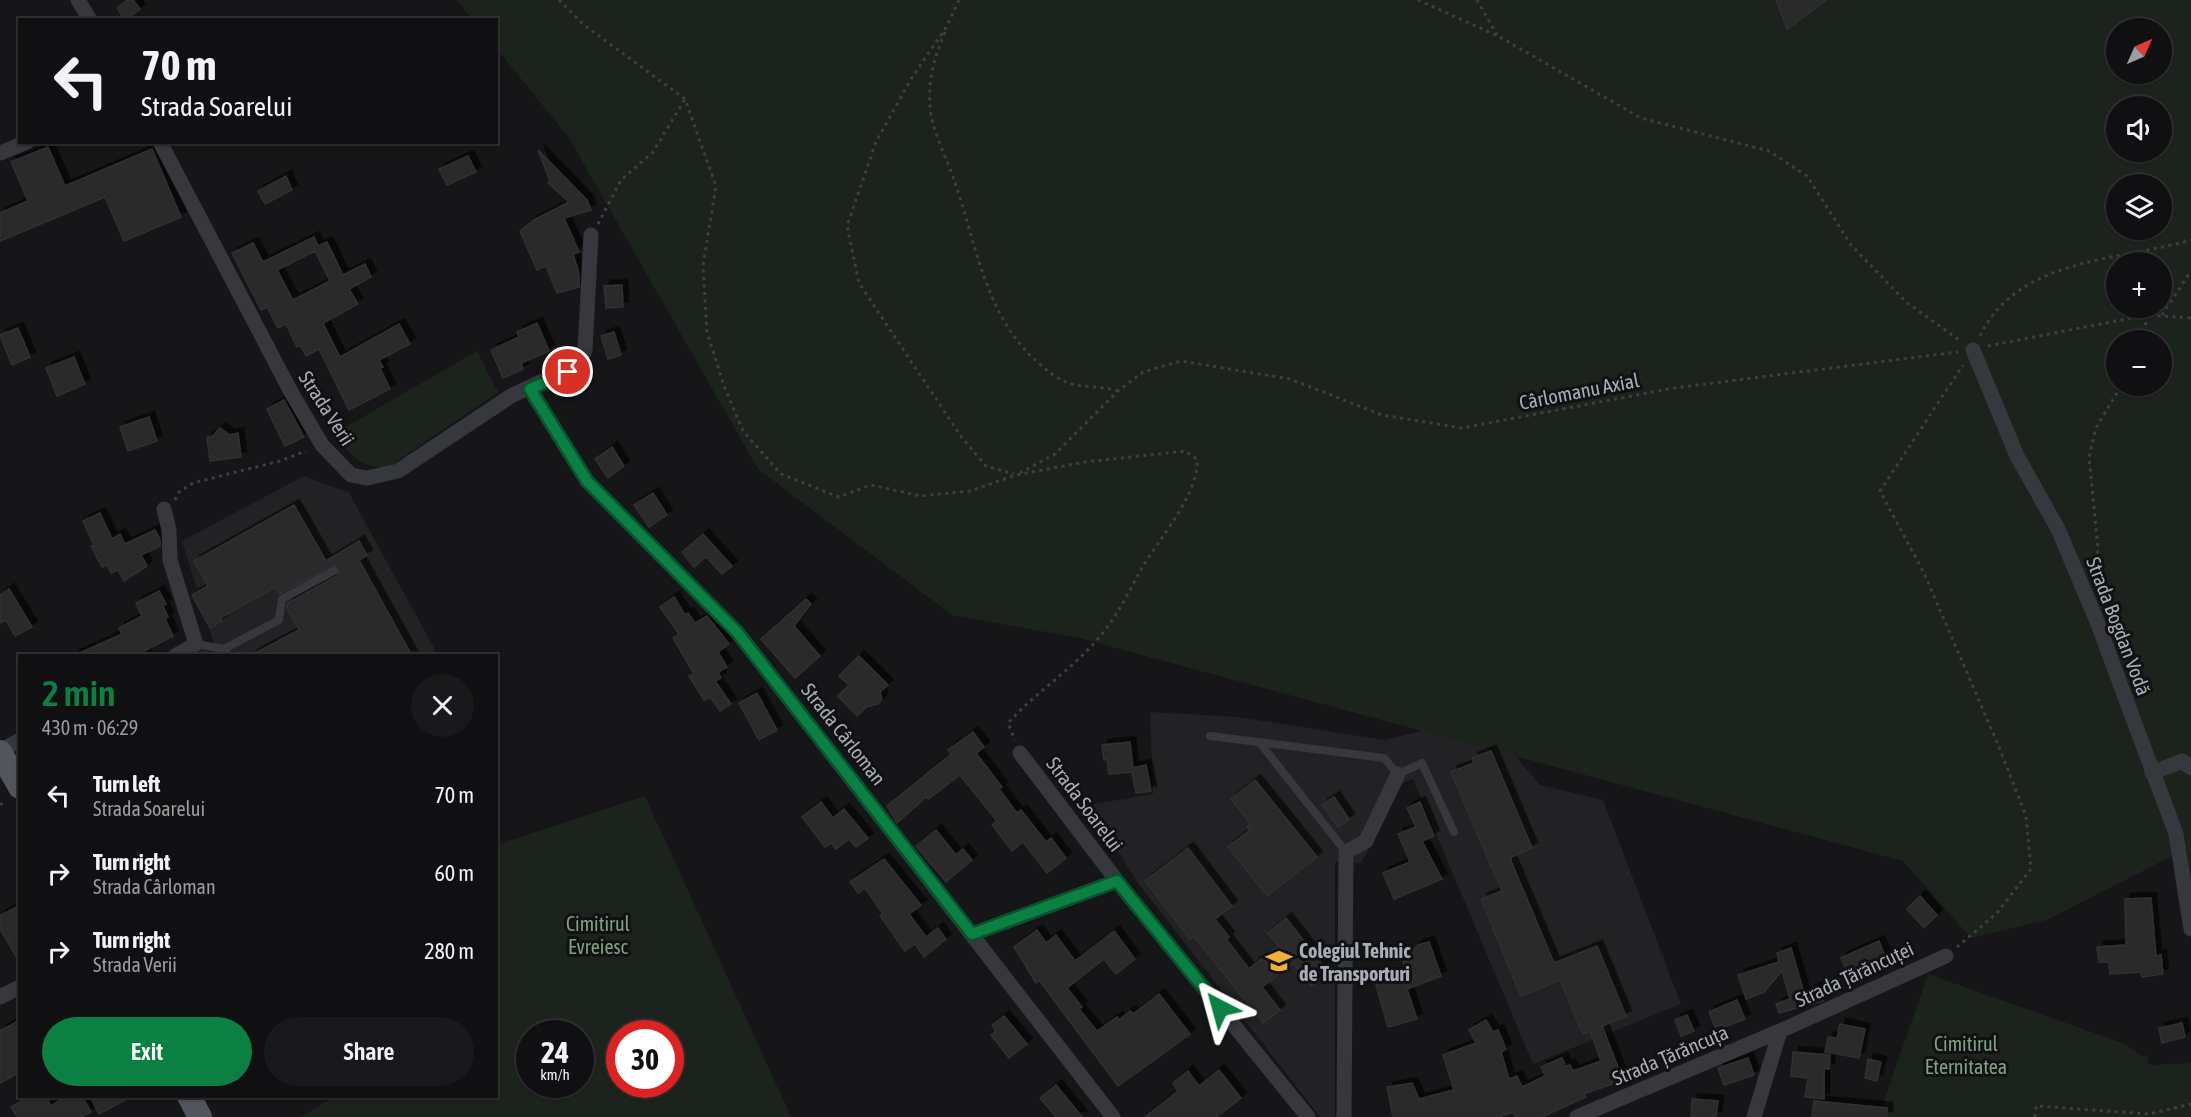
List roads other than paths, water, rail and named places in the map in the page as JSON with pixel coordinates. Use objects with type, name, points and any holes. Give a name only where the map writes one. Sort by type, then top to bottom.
[{"type":"main road","points":[[0,752],[8,798]]},
{"type":"main road","points":[[190,1098],[200,1117]]},
{"type":"street","points":[[78,0],[89,18]]},
{"type":"street","points":[[0,153],[22,144]]},
{"type":"street","name":"Strada Verii","points":[[161,144],[263,340],[322,445],[351,475],[367,478],[387,475],[407,466],[511,396],[579,364],[585,350],[591,235]]},
{"type":"street","name":"Strada Bogdan Vodă","points":[[1973,350],[2017,456],[2058,529],[2096,619],[2176,834],[2191,929]]},
{"type":"street","name":"Strada Cârloman","points":[[530,389],[587,481],[737,632],[1113,1117]]},
{"type":"street","points":[[164,509],[169,530],[170,560],[196,644],[178,654]]},
{"type":"street","points":[[0,752],[18,741]]},
{"type":"street","name":"Strada Soarelui","points":[[1020,753],[1117,881],[1308,1117]]},
{"type":"street","points":[[2152,773],[2182,761],[2191,768]]},
{"type":"street","points":[[1344,1117],[1346,852],[1366,841],[1398,774]]},
{"type":"street","name":"Strada Soarelui","points":[[972,934],[1117,881]]},
{"type":"street","name":"Strada Țărăncuței","points":[[1780,1031],[1946,956]]},
{"type":"street","points":[[0,997],[18,988]]},
{"type":"street","points":[[1754,1117],[1780,1031]]},
{"type":"street","name":"Strada Țărăncuța","points":[[1577,1117],[1780,1031]]},
{"type":"lane","points":[[196,644],[226,652],[279,620],[282,599],[334,571]]},
{"type":"lane","points":[[1210,736],[1384,758],[1398,774],[1422,763],[1454,832]]},
{"type":"lane","points":[[1260,743],[1346,852]]},
{"type":"place","name":"Colegiul Tehnic de Transporturi","points":[[1279,961]]},
{"type":"park label","name":"Cimitirul Evreiesc","points":[[598,934]]},
{"type":"park label","name":"Cimitirul Eternitatea","points":[[1966,1054]]}]
